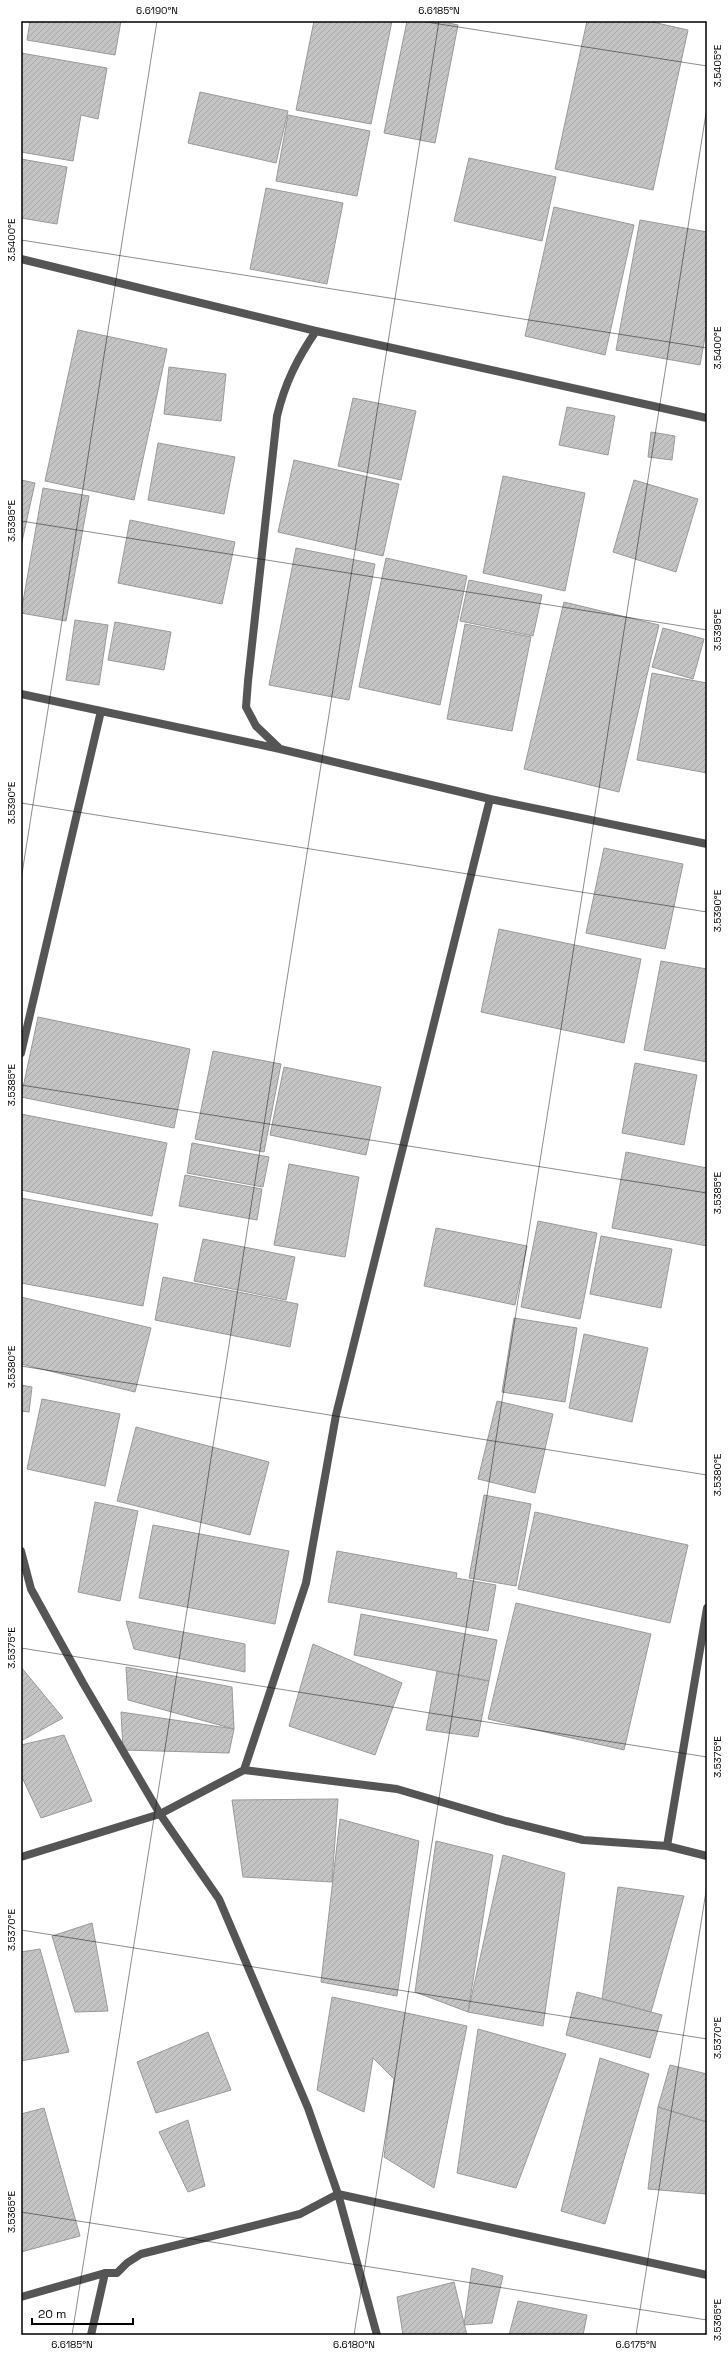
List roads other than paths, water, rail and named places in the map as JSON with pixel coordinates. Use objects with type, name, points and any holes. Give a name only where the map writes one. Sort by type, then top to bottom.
[{"type":"street","points":[[21,259],[316,331],[707,418]]},
{"type":"street","points":[[280,749],[256,726],[246,707],[248,681],[277,416],[281,397],[295,362],[316,331]]},
{"type":"street","points":[[21,694],[280,749],[490,799],[707,844]]},
{"type":"street","points":[[21,1053],[101,711]]},
{"type":"street","points":[[244,1770],[306,1583],[336,1415],[490,799]]},
{"type":"street","points":[[21,1551],[31,1590],[160,1814],[219,1899],[308,2108],[338,2194],[376,2335]]},
{"type":"street","points":[[667,1846],[707,1608]]},
{"type":"street","points":[[21,1857],[160,1814],[244,1770],[397,1789],[506,1821],[583,1840],[667,1846],[707,1856]]},
{"type":"street","points":[[21,2297],[105,2273],[117,2273],[126,2263],[141,2254],[300,2214],[338,2194],[707,2275]]},
{"type":"street","points":[[91,2335],[105,2273]]}]
